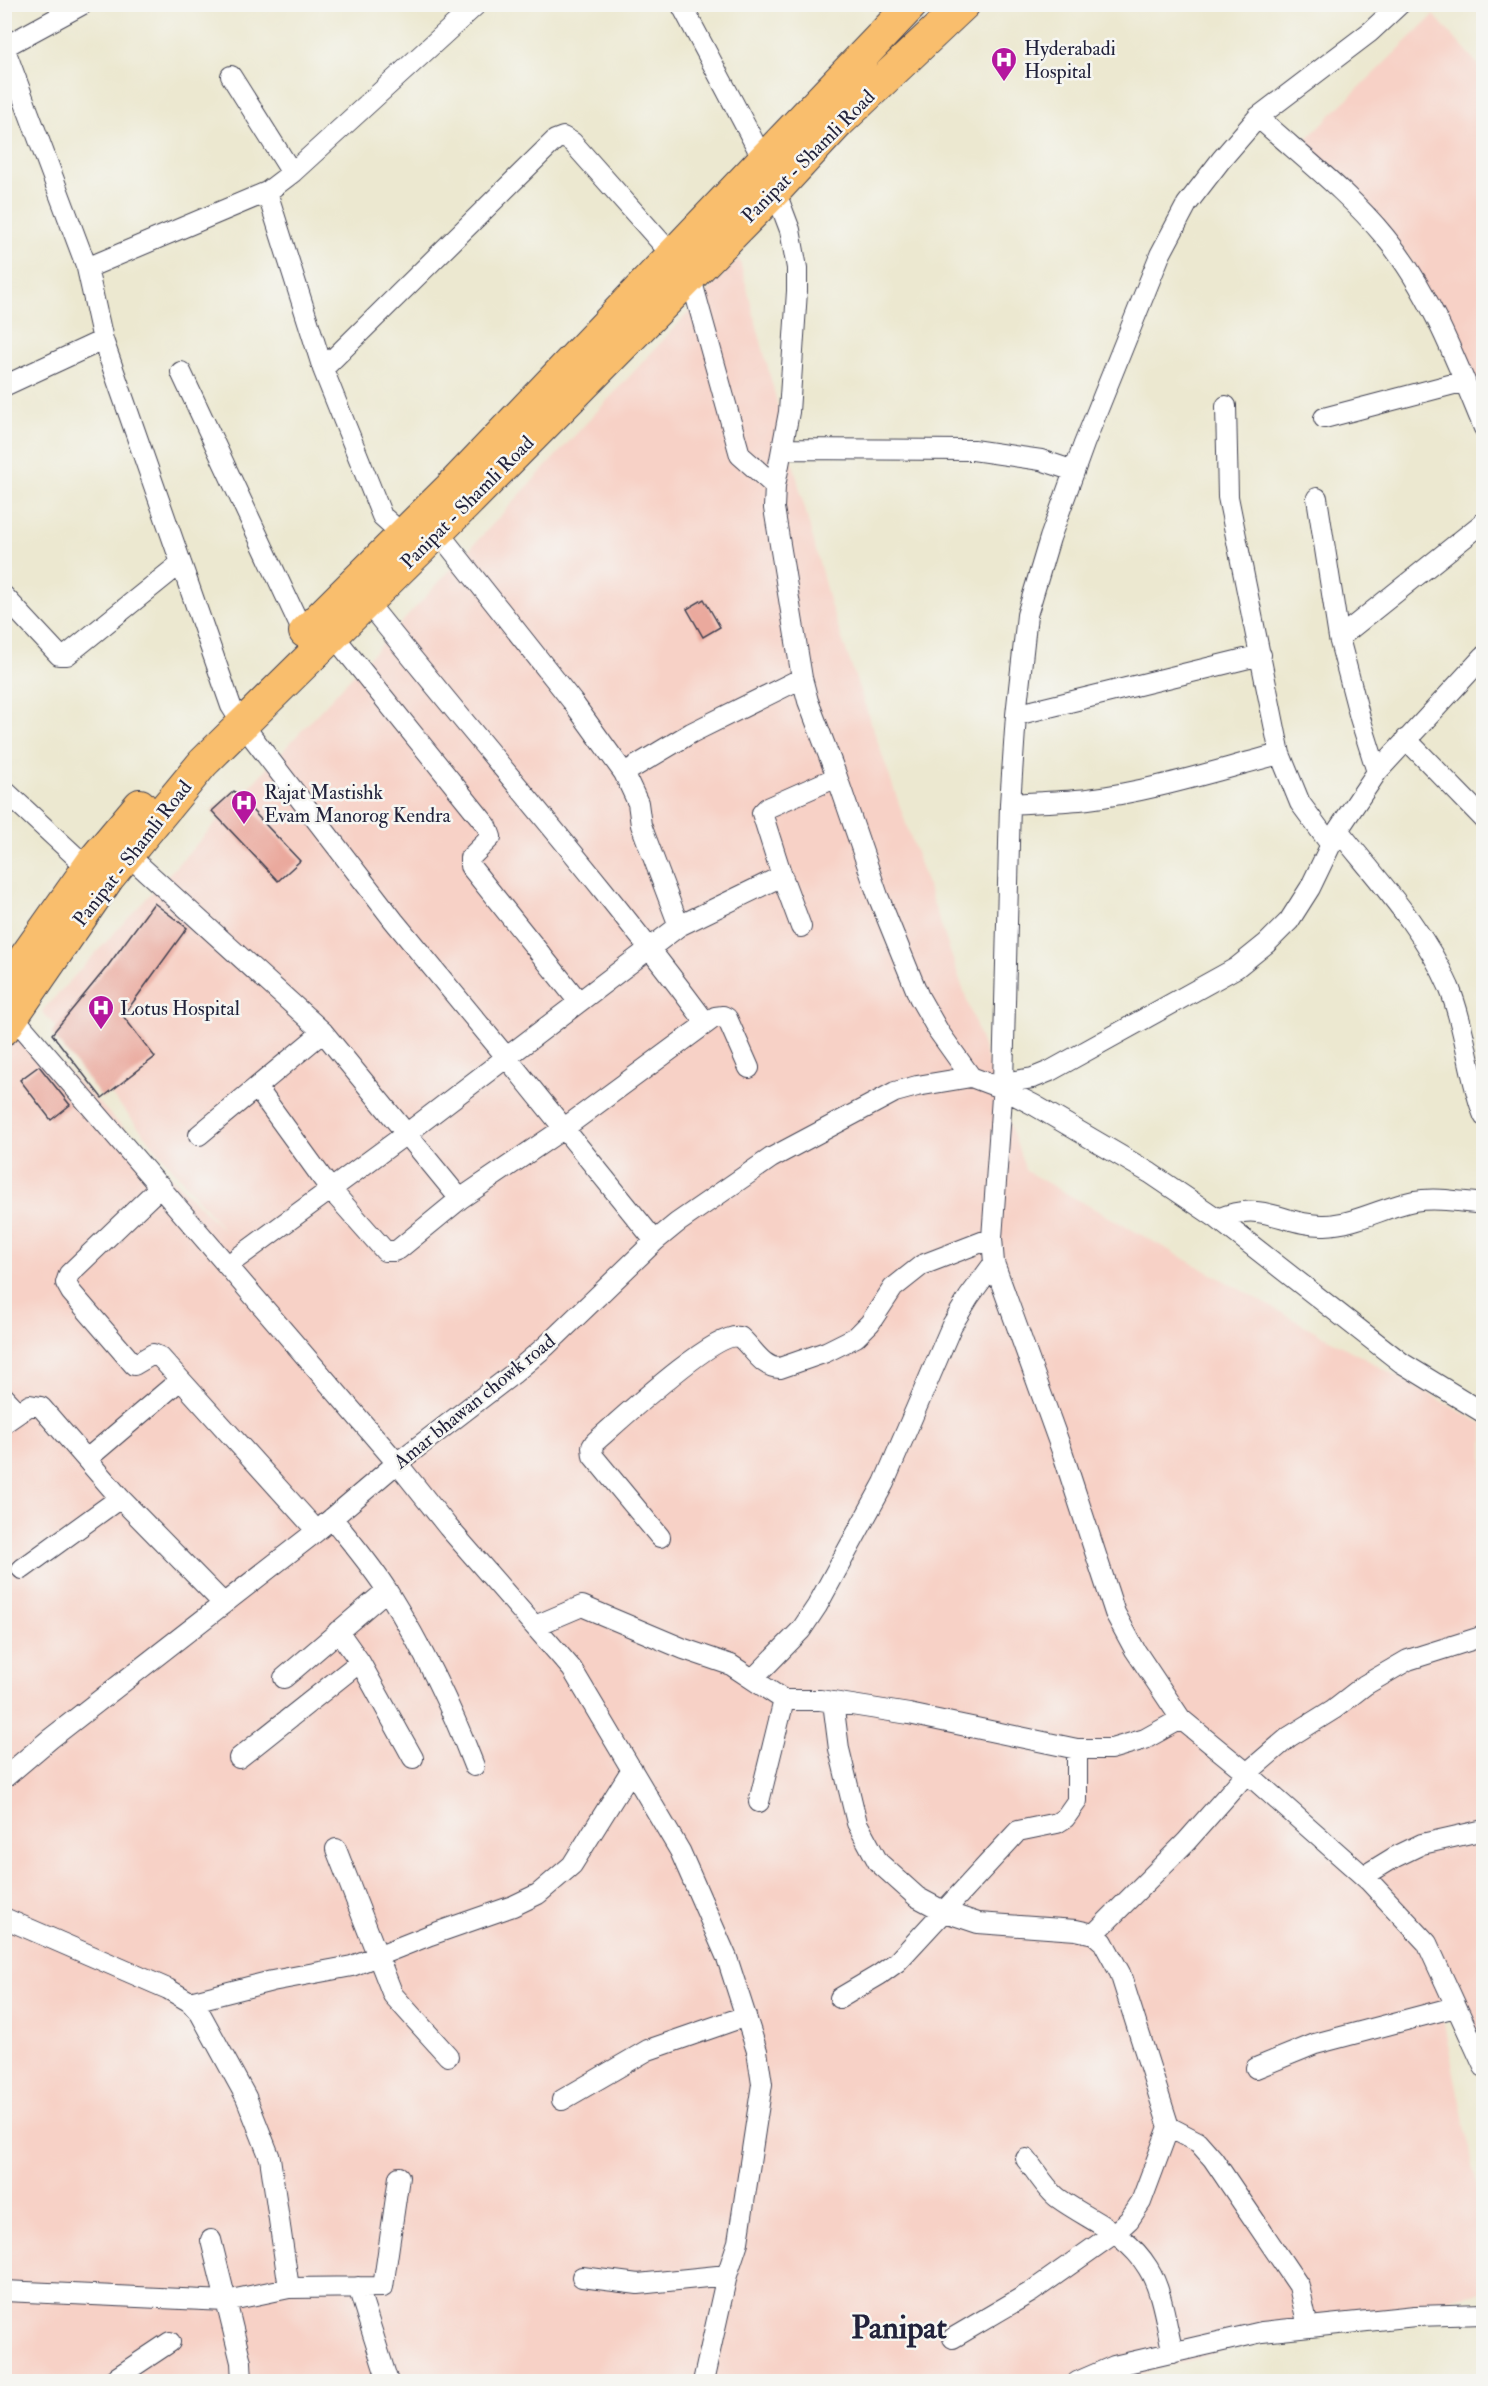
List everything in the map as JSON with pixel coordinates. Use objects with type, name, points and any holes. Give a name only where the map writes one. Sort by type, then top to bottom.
[{"type":"highway","name":"Panipat - Shamli Road","points":[[7,1009],[88,868],[187,750],[237,716],[420,539],[681,266],[764,160],[912,4]]},
{"type":"highway","name":"Panipat - Shamli Road","points":[[681,266],[776,190],[839,122],[964,4]]},
{"type":"highway","name":"Panipat - Shamli Road","points":[[317,641],[367,602],[420,539]]},
{"type":"highway","name":"Panipat - Shamli Road","points":[[7,1009],[108,878],[203,763],[237,716]]},
{"type":"street","points":[[83,4],[4,47],[87,268],[103,340],[237,716],[394,921],[655,1241]]},
{"type":"street","points":[[87,268],[267,192],[292,173],[477,4]]},
{"type":"street","points":[[681,4],[764,160],[790,230],[797,268],[789,412],[775,486],[774,508],[777,530],[802,678],[808,701],[878,896],[919,997],[939,1032],[970,1077],[1003,1086],[1150,1173],[1218,1219],[1402,1364],[1484,1413]]},
{"type":"street","points":[[1400,4],[1370,32],[1258,117],[1187,204],[1171,232],[1074,471],[1027,615],[1016,715],[1010,804],[1003,1086],[992,1238],[994,1263],[1062,1451],[1115,1613],[1135,1650],[1181,1719],[1247,1773],[1364,1876],[1427,1943],[1484,2067]]},
{"type":"street","points":[[231,76],[292,173]]},
{"type":"street","points":[[1258,117],[1359,208],[1386,238],[1416,283],[1459,363],[1484,428]]},
{"type":"street","points":[[323,369],[563,136],[572,142],[681,266],[740,455],[775,486]]},
{"type":"street","points":[[267,192],[323,369],[382,516],[420,539],[572,701],[624,773],[639,803],[641,825],[679,926]]},
{"type":"street","points":[[4,386],[103,340]]},
{"type":"street","points":[[180,372],[317,641],[487,826],[491,837],[470,858],[470,866],[579,1002]]},
{"type":"street","points":[[1324,418],[1465,381]]},
{"type":"street","points":[[1226,406],[1228,497],[1280,754],[1300,803],[1407,916],[1448,985],[1459,1014],[1476,1096],[1484,1116]]},
{"type":"street","points":[[782,449],[973,450],[1041,460],[1074,471]]},
{"type":"street","points":[[1317,498],[1339,638],[1377,772]]},
{"type":"street","points":[[1339,638],[1484,522]]},
{"type":"street","points":[[4,596],[59,655],[67,655],[181,563]]},
{"type":"street","points":[[367,602],[452,709],[651,949],[706,1023]]},
{"type":"street","points":[[1016,715],[1261,655]]},
{"type":"street","points":[[1003,1086],[1042,1075],[1236,968],[1267,943],[1289,921],[1310,888],[1334,837],[1377,772],[1484,656]]},
{"type":"street","points":[[624,773],[691,733],[802,678]]},
{"type":"street","points":[[1406,739],[1484,819]]},
{"type":"street","points":[[1010,804],[1088,799],[1156,786],[1280,754]]},
{"type":"street","points":[[801,927],[762,815],[763,811],[837,777]]},
{"type":"street","points":[[4,790],[88,868]]},
{"type":"street","points":[[128,855],[323,1032],[460,1199]]},
{"type":"street","points":[[228,1265],[406,1134],[679,926],[782,876]]},
{"type":"street","points":[[7,1009],[161,1186],[397,1463],[448,1527],[572,1669],[680,1851],[727,1958],[757,2051],[762,2084],[738,2242],[727,2275],[703,2382]]},
{"type":"street","points":[[257,1088],[331,1190],[385,1251],[390,1252],[399,1249],[460,1199],[718,1016],[727,1018],[749,1068]]},
{"type":"street","points":[[199,1135],[323,1032]]},
{"type":"street","name":"Amar bhawan chowk road","points":[[4,1778],[317,1531],[397,1463],[546,1346],[655,1241],[717,1194],[771,1158],[882,1099],[917,1086],[970,1077]]},
{"type":"street","points":[[161,1186],[69,1274],[66,1283],[71,1292],[132,1364],[136,1366],[153,1354],[158,1355],[317,1531]]},
{"type":"street","points":[[1218,1219],[1236,1211],[1256,1212],[1324,1225],[1359,1218],[1417,1201],[1484,1204]]},
{"type":"street","points":[[660,1537],[593,1456],[595,1442],[682,1367],[726,1339],[734,1336],[740,1338],[767,1366],[774,1368],[826,1352],[864,1331],[893,1288],[922,1265],[992,1238]]},
{"type":"street","points":[[753,1679],[801,1630],[817,1606],[884,1483],[952,1325],[994,1263]]},
{"type":"street","points":[[87,1459],[180,1380]]},
{"type":"street","points":[[4,1397],[11,1418],[30,1405],[41,1407],[120,1498],[223,1603]]},
{"type":"street","points":[[22,1569],[120,1498]]},
{"type":"street","points":[[333,1518],[387,1590],[414,1637],[458,1723],[474,1766]]},
{"type":"street","points":[[284,1678],[387,1590]]},
{"type":"street","points":[[535,1626],[582,1606],[684,1649],[731,1665],[784,1700],[833,1702],[909,1714],[1077,1749],[1112,1749],[1145,1739],[1181,1719]]},
{"type":"street","points":[[338,1631],[360,1662],[413,1758]]},
{"type":"street","points":[[1094,1934],[1186,1842],[1247,1773],[1289,1737],[1334,1709],[1365,1685],[1408,1660],[1484,1636]]},
{"type":"street","points":[[239,1758],[360,1662]]},
{"type":"street","points":[[759,1802],[784,1700]]},
{"type":"street","points":[[833,1702],[839,1749],[857,1823],[878,1862],[917,1897],[945,1912],[978,1923],[1077,1930],[1094,1934],[1109,1951],[1120,1973],[1169,2127],[1141,2202],[1129,2220],[1116,2232],[1031,2292],[953,2338]]},
{"type":"street","points":[[840,1998],[897,1962],[1018,1831],[1057,1823],[1071,1811],[1077,1800],[1077,1749]]},
{"type":"street","points":[[190,2002],[272,1981],[352,1966],[430,1935],[513,1906],[538,1894],[572,1865],[632,1769]]},
{"type":"street","points":[[1364,1876],[1422,1844],[1484,1830]]},
{"type":"street","points":[[336,1849],[380,1956],[393,1995],[448,2056]]},
{"type":"street","points":[[4,1918],[168,1989],[190,2002],[211,2032],[260,2128],[270,2158],[289,2288]]},
{"type":"street","points":[[1256,2068],[1315,2044],[1455,2007]]},
{"type":"street","points":[[562,2100],[648,2050],[746,2016]]},
{"type":"street","points":[[1169,2127],[1197,2142],[1213,2159],[1299,2286],[1308,2327]]},
{"type":"street","points":[[1026,2159],[1056,2197],[1116,2232],[1141,2257],[1150,2270],[1173,2353]]},
{"type":"street","points":[[4,2291],[226,2301],[289,2288],[383,2287],[399,2177]]},
{"type":"street","points":[[211,2240],[241,2362],[242,2382]]},
{"type":"street","points":[[582,2277],[638,2284],[727,2275]]},
{"type":"street","points":[[358,2287],[388,2382]]},
{"type":"street","points":[[1077,2382],[1114,2366],[1262,2332],[1415,2316],[1484,2314]]},
{"type":"street","points":[[110,2382],[170,2342]]},
{"type":"shaded area","points":[[1434,15],[1483,70],[1483,411],[1409,257],[1347,182],[1297,148]]},
{"type":"shaded area","points":[[739,258],[830,604],[1026,1171],[1483,1424],[1483,2075],[1439,2000],[1483,2214],[1483,2292],[1308,2327],[1117,2381],[5,2381],[4,1028],[13,1015],[226,1233],[42,1011]]},
{"type":"building","points":[[704,599],[720,627],[703,637],[687,609]]},
{"type":"building","points":[[234,791],[300,861],[278,881],[212,811]]},
{"type":"building","points":[[154,903],[187,928],[123,1016],[155,1057],[102,1098],[52,1034],[107,967]]},
{"type":"building","points":[[39,1066],[70,1105],[51,1120],[20,1080]]},
{"type":"place","name":"Hyderabadi Hospital","points":[[1004,83]]},
{"type":"place","name":"Rajat Mastishk Evam Manorog Kendra","points":[[244,826]]},
{"type":"place","name":"Lotus Hospital","points":[[101,1031]]},
{"type":"district","name":"Panipat","points":[[899,2327]]}]
